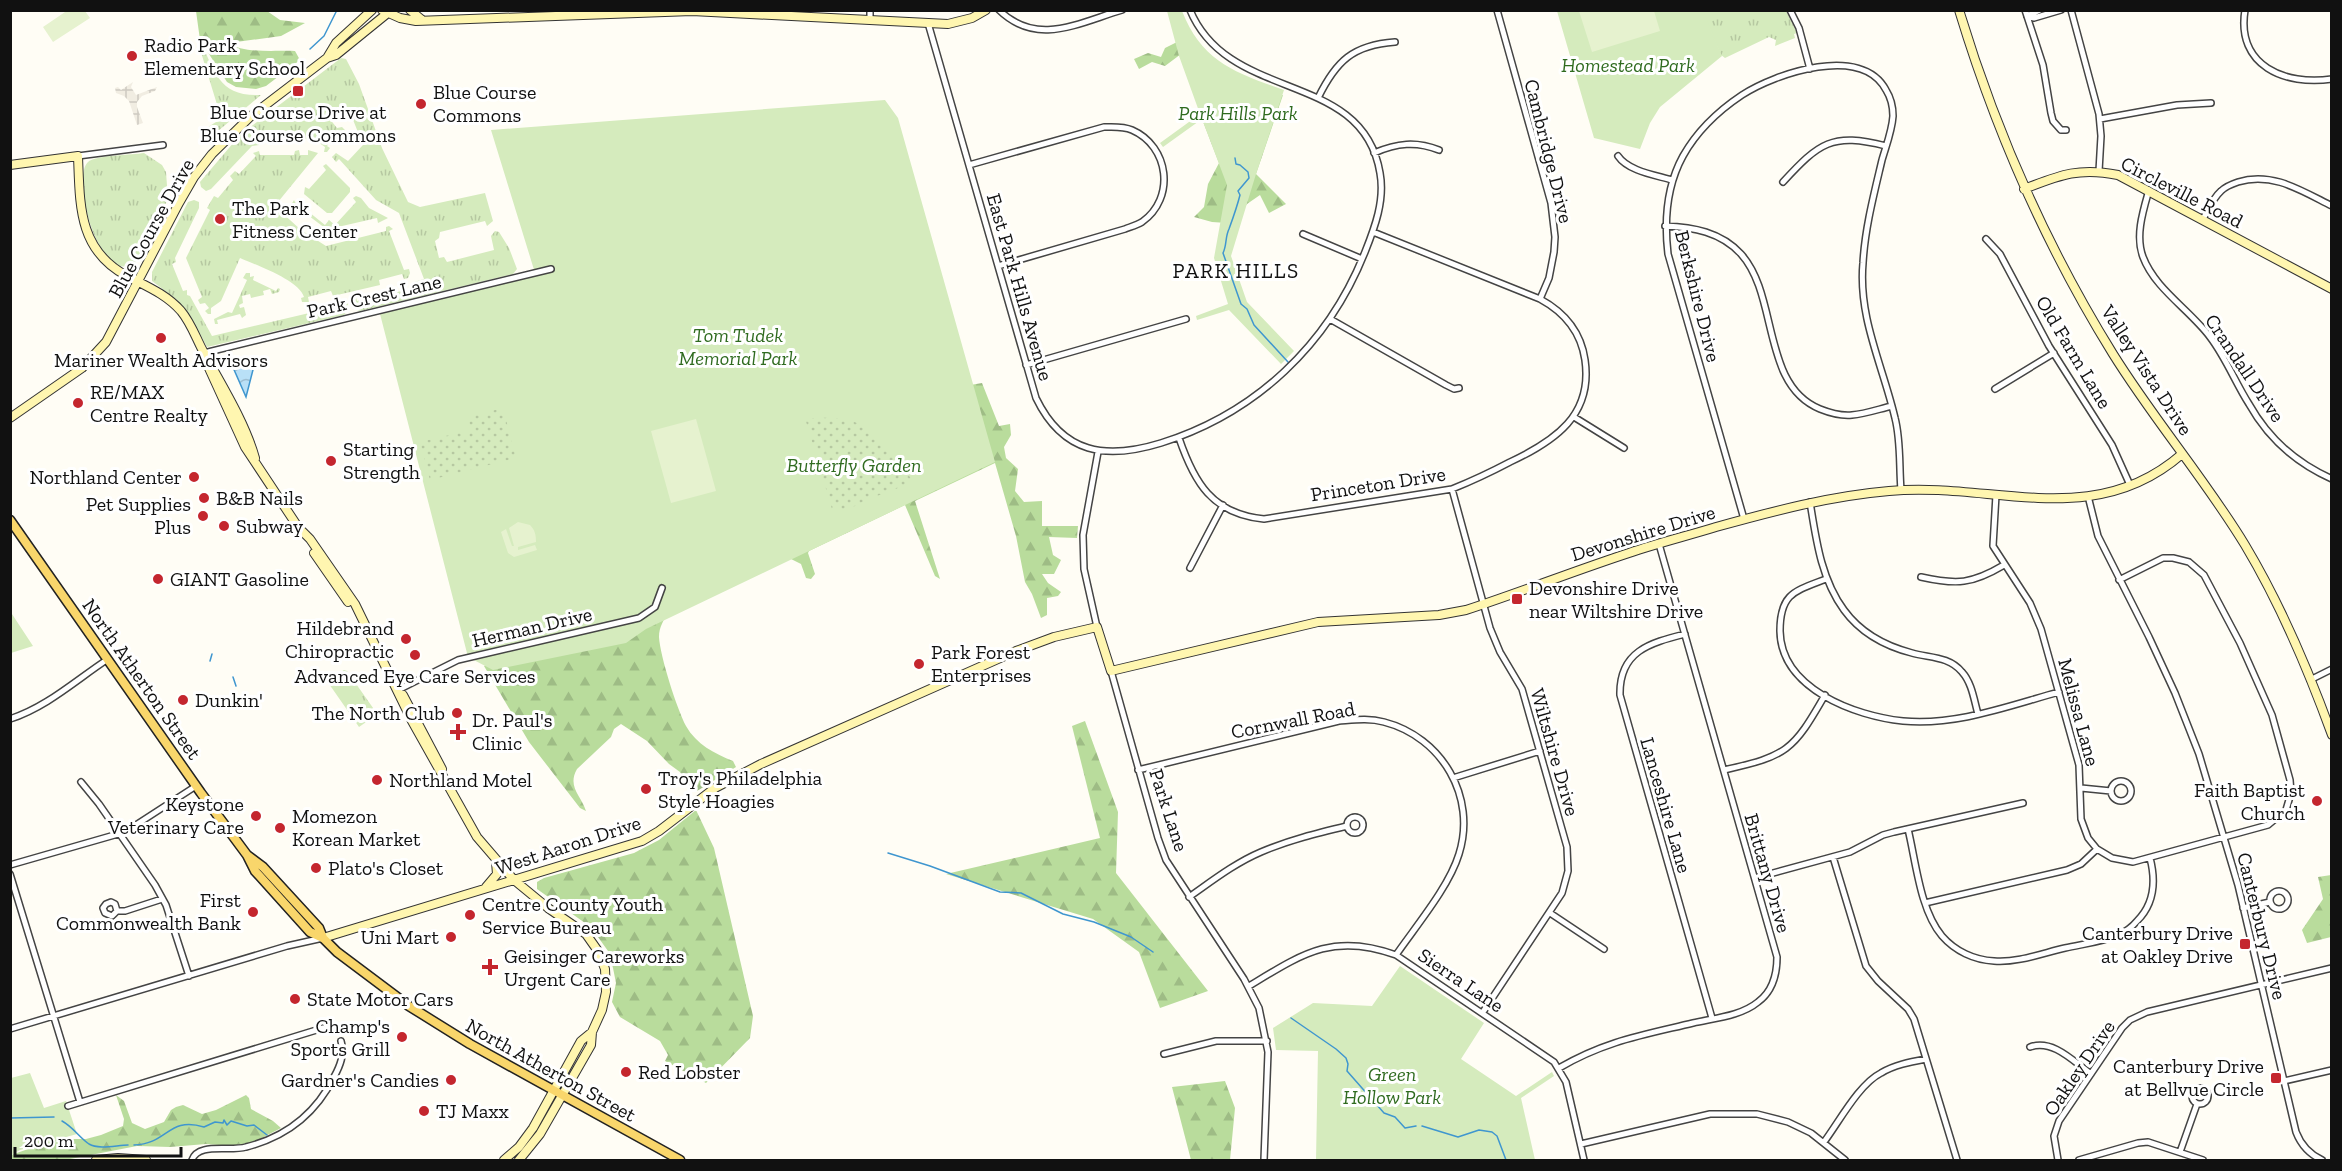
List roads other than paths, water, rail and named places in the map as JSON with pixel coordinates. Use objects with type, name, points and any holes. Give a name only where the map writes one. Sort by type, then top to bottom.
[{"type":"main road","name":"North Atherton Street","points":[[10,520],[247,855],[255,871],[310,932],[323,938],[337,952],[409,1006],[470,1044],[680,1161]]},
{"type":"street","points":[[357,24],[360,10]]},
{"type":"street","name":"Blue Course Drive","points":[[10,418],[82,368],[94,357],[114,330],[186,190],[212,154],[251,116],[327,58],[336,43],[372,10]]},
{"type":"street","points":[[410,10],[415,16],[425,21]]},
{"type":"street","points":[[386,11],[407,20],[425,21],[692,11],[870,15],[928,23],[957,23],[986,10]]},
{"type":"street","points":[[999,10],[1017,25],[1043,32],[1122,10]]},
{"type":"street","name":"East Park Hills Avenue","points":[[928,23],[1036,398],[1050,423],[1071,441],[1098,452],[1128,452],[1179,438],[1203,428],[1235,410],[1288,369],[1330,319],[1362,260],[1373,232],[1381,198],[1380,173],[1374,153],[1356,124],[1337,107],[1245,68],[1227,57],[1202,33],[1190,10]]},
{"type":"street","name":"Cambridge Drive","points":[[1497,10],[1551,203],[1555,237],[1554,252],[1549,278],[1540,299]]},
{"type":"street","points":[[1790,10],[1799,28],[1810,69]]},
{"type":"street","name":"Valley Vista Drive","points":[[1959,10],[1983,86],[2024,189],[2063,267],[2101,333],[2256,564],[2290,631],[2331,735]]},
{"type":"street","points":[[2026,13],[2040,10]]},
{"type":"street","points":[[2026,13],[2034,18],[2061,10]]},
{"type":"street","name":"Circleville Road","points":[[2071,10],[2100,119],[2098,171],[2118,175],[2149,190],[2331,289]]},
{"type":"street","points":[[2245,10],[2243,28],[2248,46],[2252,54],[2269,70],[2292,79],[2331,79]]},
{"type":"street","name":"Blue Course Drive","points":[[327,58],[336,56],[386,11]]},
{"type":"street","points":[[2026,13],[2043,65],[2053,121],[2061,130],[2066,130]]},
{"type":"street","points":[[1318,98],[1332,71],[1346,56],[1368,46],[1395,42]]},
{"type":"street","name":"Berkshire Drive","points":[[1744,519],[1668,254],[1665,226],[1668,197],[1672,180],[1691,143],[1714,117],[1747,92],[1789,74],[1831,65],[1857,66],[1866,70],[1883,84],[1890,97],[1893,115],[1868,222],[1862,265],[1864,306],[1869,331],[1898,433],[1901,490]]},
{"type":"street","points":[[2100,119],[2177,105],[2211,103]]},
{"type":"street","points":[[969,165],[1104,127],[1114,127],[1134,130],[1150,142],[1160,157],[1163,167],[1164,182],[1161,198],[1142,222],[998,266]]},
{"type":"street","points":[[1783,182],[1807,156],[1825,145],[1854,139],[1886,146]]},
{"type":"street","points":[[1374,153],[1402,144],[1427,146],[1439,150]]},
{"type":"street","points":[[10,165],[164,145]]},
{"type":"street","points":[[78,156],[81,212],[88,236],[106,261],[120,273],[166,298],[181,311],[216,372],[255,458],[324,568],[360,616],[398,690],[409,703],[472,830],[514,880],[536,899],[586,934],[601,956],[606,975],[605,998],[592,1032],[591,1045],[540,1134],[519,1161]]},
{"type":"street","points":[[1617,156],[1622,162],[1632,167],[1672,180]]},
{"type":"street","points":[[2024,189],[2071,173],[2098,171]]},
{"type":"street","points":[[2203,219],[2221,191],[2250,179],[2292,185],[2331,206]]},
{"type":"street","name":"Crandall Drive","points":[[2149,190],[2140,229],[2143,256],[2150,270],[2209,336],[2231,369],[2249,405],[2277,443],[2299,461],[2331,479]]},
{"type":"street","points":[[1665,226],[1696,228],[1714,234],[1729,243],[1747,261],[1757,281],[1785,376],[1805,401],[1824,411],[1842,415],[1892,406]]},
{"type":"street","name":"Princeton Drive","points":[[1179,438],[1188,464],[1199,485],[1223,505],[1248,516],[1264,519],[1452,489],[1479,478],[1539,447],[1557,435],[1574,417],[1581,404],[1586,369],[1584,352],[1567,319],[1540,299],[1373,232]]},
{"type":"street","points":[[1303,234],[1362,260]]},
{"type":"street","name":"Old Farm Lane","points":[[1986,239],[2000,254],[2054,353],[2112,445],[2130,485]]},
{"type":"street","name":"Park Crest Lane","points":[[204,353],[551,269]]},
{"type":"street","points":[[1330,319],[1446,385],[1454,389],[1460,388]]},
{"type":"street","points":[[1026,365],[1186,320]]},
{"type":"street","points":[[1995,388],[2054,353]]},
{"type":"street","points":[[1574,417],[1624,448]]},
{"type":"street","name":"Park Lane","points":[[1098,452],[1083,535],[1084,569],[1097,627],[1158,838],[1174,875],[1249,986],[1259,1008],[1267,1041],[1268,1070],[1264,1161]]},
{"type":"street","name":"Devonshire Drive","points":[[1110,671],[1318,622],[1450,614],[1620,556],[1810,502],[1863,493],[1901,490],[2047,500],[2088,496],[2130,485],[2164,469],[2182,454]]},
{"type":"street","name":"Wiltshire Drive","points":[[1452,489],[1494,640],[1522,689],[1567,847],[1568,859],[1565,883],[1550,913],[1483,1012]]},
{"type":"street","name":"Melissa Lane","points":[[1996,495],[1993,546],[2035,615],[2079,765],[2083,828],[2097,849]]},
{"type":"street","name":"Canterbury Drive","points":[[2088,496],[2098,536],[2149,637],[2193,737],[2243,908],[2299,1140],[2309,1153],[2322,1161]]},
{"type":"street","points":[[1810,502],[1826,579],[1844,610],[1868,634],[1897,649],[1941,658],[1959,668],[1969,683],[1978,714]]},
{"type":"street","points":[[1190,568],[1223,505]]},
{"type":"street","name":"Brittany Drive","points":[[1559,1068],[1584,1053],[1618,1040],[1740,1012],[1758,1003],[1769,991],[1775,975],[1776,957],[1755,878],[1659,544]]},
{"type":"street","points":[[1925,903],[2067,870],[2081,864],[2097,849],[2112,858],[2127,862],[2150,858],[2268,825],[2281,816],[2290,800],[2290,780],[2268,705],[2224,611],[2197,568],[2182,560],[2163,558],[2119,580]]},
{"type":"street","points":[[1921,577],[1955,583],[1970,581],[1988,575],[2004,565]]},
{"type":"street","points":[[1826,579],[1793,592],[1783,606],[1780,615],[1780,635],[1787,659],[1801,678],[1825,695],[1867,714],[1900,721],[1942,721],[1978,714],[2059,692]]},
{"type":"street","name":"Herman Drive","points":[[398,690],[458,660],[639,618],[651,612],[655,607],[662,588]]},
{"type":"street","name":"West Aaron Drive","points":[[10,1029],[323,938],[642,841],[659,831],[715,788],[756,767],[909,696],[1016,651],[1054,637],[1097,627]]},
{"type":"street","name":"Lanceshire Lane","points":[[1685,634],[1655,642],[1637,652],[1627,664],[1622,675],[1620,695],[1712,1018]]},
{"type":"street","points":[[10,719],[29,712],[108,659]]},
{"type":"street","points":[[2310,680],[2331,669]]},
{"type":"street","points":[[1724,770],[1767,759],[1787,749],[1804,732],[1825,695]]},
{"type":"street","name":"Cornwall Road","points":[[1138,770],[1339,721],[1357,719],[1384,722],[1413,734],[1434,750],[1453,778],[1461,797],[1464,813],[1460,853],[1447,880],[1396,955]]},
{"type":"street","points":[[1453,778],[1540,751]]},
{"type":"street","points":[[81,782],[162,899],[189,976]]},
{"type":"street","points":[[10,865],[119,834],[140,824],[196,786]]},
{"type":"street","points":[[2081,788],[2111,791]]},
{"type":"street","points":[[1755,878],[1858,849],[1882,835],[2023,803]]},
{"type":"street","points":[[1189,897],[1263,851],[1295,839],[1347,826]]},
{"type":"street","points":[[1908,829],[1925,903],[1936,928],[1957,949],[1983,960],[2012,960],[2109,938],[2125,931],[2143,915],[2150,900],[2154,876],[2150,858]]},
{"type":"street","points":[[1833,857],[1862,957],[1878,981],[1908,1009],[1914,1019],[1957,1161]]},
{"type":"street","points":[[482,890],[490,885],[498,874],[494,858]]},
{"type":"street","points":[[536,899],[532,891],[532,883],[541,872]]},
{"type":"street","points":[[10,874],[80,1102]]},
{"type":"street","points":[[117,911],[125,911],[162,899]]},
{"type":"street","points":[[2243,908],[2270,902]]},
{"type":"street","points":[[1550,913],[1604,949]]},
{"type":"street","name":"Sierra Lane","points":[[1249,986],[1294,959],[1327,947],[1367,946],[1396,955],[1542,1052],[1559,1068],[1566,1082],[1584,1161]]},
{"type":"street","name":"Oakley Drive","points":[[2058,1161],[2054,1144],[2059,1121],[2122,1028],[2139,1014],[2331,968]]},
{"type":"street","points":[[68,1107],[323,1028]]},
{"type":"street","points":[[504,1161],[524,1140],[581,1041],[592,1032]]},
{"type":"street","points":[[192,1161],[194,1155],[200,1150],[241,1149],[264,1143],[294,1126],[315,1107],[330,1085],[342,1058],[341,1041]]},
{"type":"street","points":[[1164,1054],[1216,1041],[1267,1041]]},
{"type":"street","points":[[2030,1047],[2038,1044],[2049,1046],[2091,1074]]},
{"type":"street","points":[[1824,1142],[1866,1084],[1894,1067],[1926,1059]]},
{"type":"street","points":[[2284,1081],[2331,1070]]},
{"type":"street","points":[[2180,1152],[2197,1104]]},
{"type":"street","points":[[1581,1144],[1710,1114],[1757,1114],[1804,1130],[1824,1142],[1845,1161]]},
{"type":"street","points":[[2079,1161],[2138,1143],[2156,1144],[2203,1161]]},
{"type":"street","points":[[96,1161],[118,1158],[146,1161]]},
{"type":"water","points":[[255,362],[246,397],[232,365]]},
{"type":"waterway","points":[[310,49],[324,36],[337,10]]},
{"type":"waterway","points":[[1235,158],[1236,164],[1248,172],[1249,178],[1238,191],[1240,195],[1223,253],[1241,304],[1247,309],[1254,325],[1288,362]]},
{"type":"waterway","points":[[210,661],[212,654]]},
{"type":"waterway","points":[[233,677],[236,686]]},
{"type":"waterway","points":[[241,700],[242,705]]},
{"type":"waterway","points":[[888,853],[1000,892],[1021,893],[1063,914],[1094,922],[1131,937],[1153,952]]},
{"type":"waterway","points":[[1291,1018],[1346,1058],[1347,1071],[1384,1113],[1395,1117],[1405,1128],[1416,1126]]},
{"type":"waterway","points":[[10,1118],[54,1117]]},
{"type":"waterway","points":[[134,1145],[154,1140],[183,1125],[204,1127],[215,1122],[223,1123],[224,1120],[227,1125],[231,1121],[247,1126],[254,1125],[267,1135]]},
{"type":"waterway","points":[[62,1121],[93,1146],[128,1145]]},
{"type":"waterway","points":[[1422,1126],[1458,1137],[1479,1130],[1492,1132],[1497,1136],[1506,1160]]},
{"type":"place","name":"Radio Park Elementary School","points":[[132,56]]},
{"type":"place","name":"Blue Course Drive at Blue Course Commons","points":[[298,91]]},
{"type":"place","name":"Blue Course Commons","points":[[421,104]]},
{"type":"place","name":"The Park Fitness Center","points":[[220,219]]},
{"type":"place","name":"Mariner Wealth Advisors","points":[[161,338]]},
{"type":"place","name":"RE/MAX Centre Realty","points":[[78,403]]},
{"type":"place","name":"Starting Strength","points":[[331,461]]},
{"type":"place","name":"Northland Center","points":[[194,477]]},
{"type":"place","name":"B&B Nails","points":[[204,498]]},
{"type":"place","name":"Pet Supplies Plus","points":[[203,516]]},
{"type":"place","name":"Subway","points":[[224,526]]},
{"type":"place","name":"GIANT Gasoline","points":[[158,579]]},
{"type":"place","name":"Devonshire Drive near Wiltshire Drive","points":[[1517,599]]},
{"type":"place","name":"Hildebrand Chiropractic","points":[[406,639]]},
{"type":"place","name":"Advanced Eye Care Services","points":[[415,655]]},
{"type":"place","name":"Park Forest Enterprises","points":[[919,664]]},
{"type":"place","name":"Dunkin'","points":[[183,700]]},
{"type":"place","name":"The North Club","points":[[457,713]]},
{"type":"place","name":"Dr. Paul's Clinic","points":[[458,732]]},
{"type":"place","name":"Northland Motel","points":[[377,780]]},
{"type":"place","name":"Troy's Philadelphia Style Hoagies","points":[[646,789]]},
{"type":"place","name":"Faith Baptist Church","points":[[2317,801]]},
{"type":"place","name":"Keystone Veterinary Care","points":[[256,816]]},
{"type":"place","name":"Momezon Korean Market","points":[[280,828]]},
{"type":"place","name":"Plato's Closet","points":[[316,868]]},
{"type":"place","name":"First Commonwealth Bank","points":[[253,912]]},
{"type":"place","name":"Centre County Youth Service Bureau","points":[[470,915]]},
{"type":"place","name":"Uni Mart","points":[[451,937]]},
{"type":"place","name":"Canterbury Drive at Oakley Drive","points":[[2245,944]]},
{"type":"place","name":"Geisinger Careworks Urgent Care","points":[[490,967]]},
{"type":"place","name":"State Motor Cars","points":[[295,999]]},
{"type":"place","name":"Champ's Sports Grill","points":[[402,1037]]},
{"type":"place","name":"Red Lobster","points":[[626,1072]]},
{"type":"place","name":"Canterbury Drive at Bellvue Circle","points":[[2276,1078]]},
{"type":"place","name":"Gardner's Candies","points":[[451,1080]]},
{"type":"place","name":"TJ Maxx","points":[[424,1111]]},
{"type":"district","name":"PARK HILLS","points":[[1236,270]]},
{"type":"park label","name":"Homestead Park","points":[[1628,65]]},
{"type":"park label","name":"Park Hills Park","points":[[1238,113]]},
{"type":"park label","name":"Tom Tudek Memorial Park","points":[[738,346]]},
{"type":"park label","name":"Butterfly Garden","points":[[854,465]]},
{"type":"park label","name":"Green Hollow Park","points":[[1392,1086]]}]
